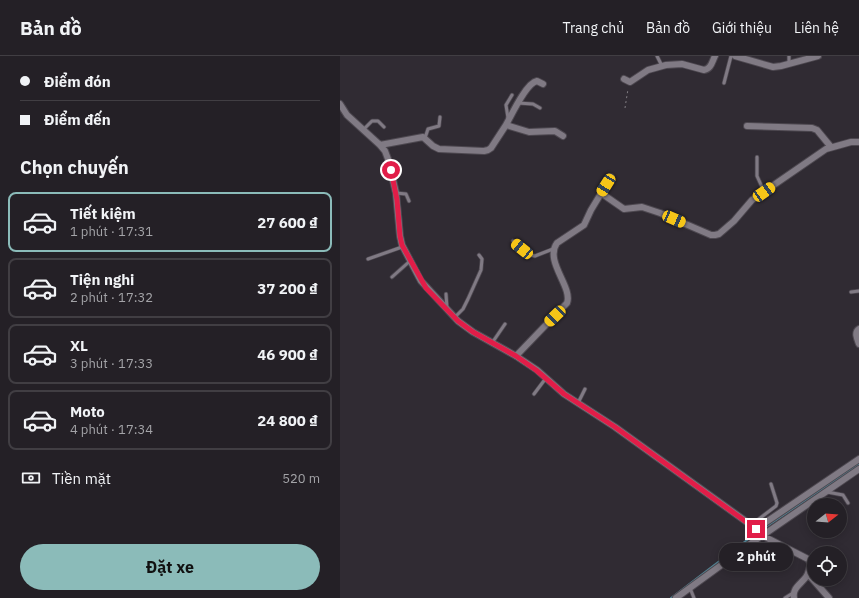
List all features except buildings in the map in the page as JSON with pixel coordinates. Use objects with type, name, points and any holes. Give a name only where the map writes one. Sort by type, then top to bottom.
[{"type":"street","points":[[626,81],[648,70],[674,64],[682,64],[707,70],[710,68],[715,56]]},
{"type":"street","points":[[735,56],[773,67],[818,56]]},
{"type":"street","points":[[380,145],[421,137],[425,138],[433,146],[439,149],[484,151],[491,148],[518,103],[534,81],[543,84]]},
{"type":"street","points":[[341,107],[347,115],[380,145],[388,159],[396,193],[402,247],[426,288],[455,317],[473,332],[492,344],[516,356],[536,370],[564,394],[615,427],[762,535],[807,558]]},
{"type":"street","points":[[507,123],[529,132],[554,131],[563,136]]},
{"type":"street","points":[[746,126],[812,128],[817,130],[831,147]]},
{"type":"street","points":[[601,193],[624,209],[642,207],[660,213],[711,235],[715,235],[719,234],[734,221],[763,189],[826,149],[851,142],[859,142]]},
{"type":"street","points":[[516,356],[564,307],[568,299],[568,294],[558,271],[553,249],[557,243],[584,225],[591,210],[611,177]]},
{"type":"street","points":[[859,329],[857,330],[856,334],[859,344]]},
{"type":"street","points":[[754,528],[859,460]]},
{"type":"street","points":[[676,598],[762,535],[859,469]]},
{"type":"street","points":[[793,596],[794,590],[807,575]]},
{"type":"street","points":[[818,586],[829,598]]},
{"type":"lane","points":[[657,56],[662,66]]},
{"type":"lane","points":[[724,83],[731,56]]},
{"type":"lane","points":[[789,56],[789,64]]},
{"type":"lane","points":[[507,123],[506,105],[512,95]]},
{"type":"lane","points":[[518,103],[533,104],[540,108]]},
{"type":"lane","points":[[425,138],[429,128],[439,126],[440,117]]},
{"type":"lane","points":[[364,130],[372,121],[378,121],[384,127]]},
{"type":"lane","points":[[757,156],[757,176],[763,189]]},
{"type":"lane","points":[[396,193],[406,194],[410,201]]},
{"type":"lane","points":[[512,241],[531,255],[535,256],[553,249]]},
{"type":"lane","points":[[368,258],[402,247]]},
{"type":"lane","points":[[455,317],[463,309],[481,270],[482,259],[479,255]]},
{"type":"lane","points":[[392,277],[410,261]]},
{"type":"lane","points":[[851,292],[859,291]]},
{"type":"lane","points":[[446,294],[448,310]]},
{"type":"lane","points":[[492,344],[505,324]]},
{"type":"lane","points":[[534,394],[546,378]]},
{"type":"lane","points":[[578,403],[585,389]]},
{"type":"lane","points":[[754,528],[776,506],[777,503],[771,484]]},
{"type":"lane","points":[[826,492],[844,495],[848,502]]},
{"type":"lane","points":[[690,588],[694,598]]},
{"type":"lane","points":[[785,598],[793,596]]},
{"type":"path","points":[[625,108],[626,81]]},
{"type":"waterway","points":[[671,598],[751,537],[859,464]]},
{"type":"route","points":[[391,170],[397,200],[400,236],[405,253],[426,288],[458,321],[473,332],[516,356],[536,370],[564,394],[615,427],[756,529]]}]
